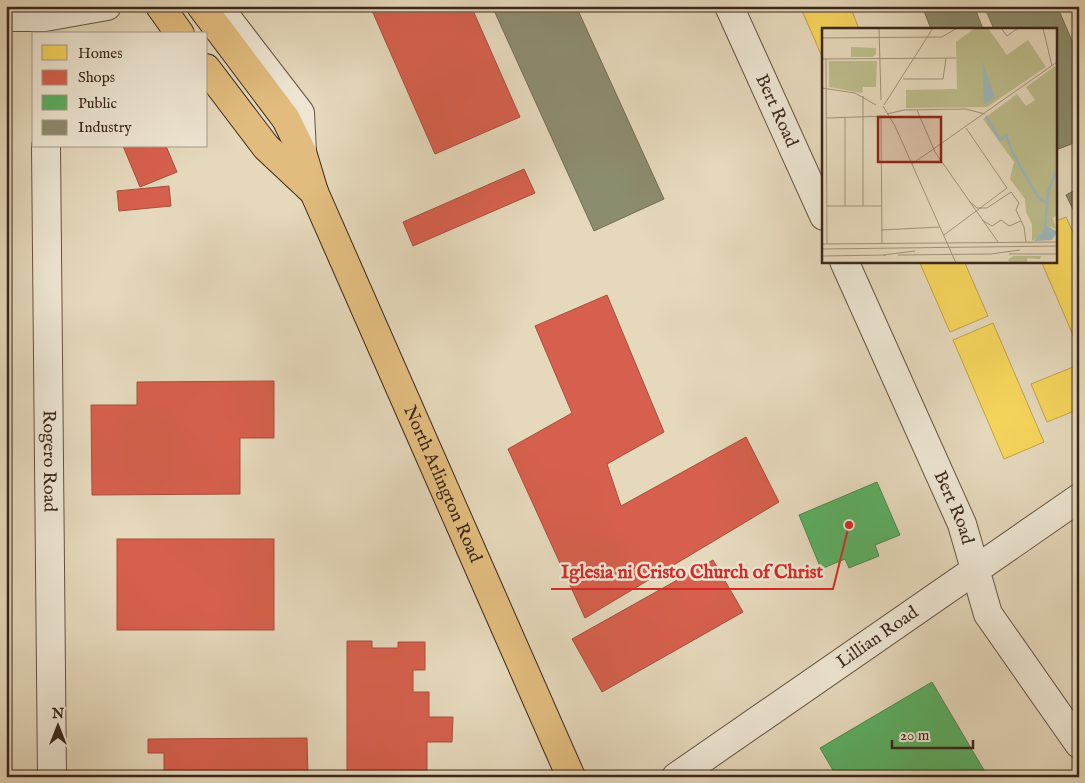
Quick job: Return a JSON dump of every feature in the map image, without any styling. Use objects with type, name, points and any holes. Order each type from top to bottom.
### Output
[{"type":"main road","points":[[160,6],[179,32]]},
{"type":"main road","name":"North Arlington Road","points":[[201,6],[286,119],[302,152],[314,192],[571,777]]},
{"type":"main road","name":"North Arlington Road","points":[[208,71],[266,147],[314,192]]},
{"type":"street","points":[[6,17],[45,25],[107,6]]},
{"type":"street","points":[[223,6],[227,18],[300,113],[302,152]]},
{"type":"street","name":"Bert Road","points":[[729,6],[822,212]]},
{"type":"street","name":"Rogero Road","points":[[46,148],[52,777]]},
{"type":"street","name":"Bert Road","points":[[844,262],[962,524],[988,614],[1079,744]]},
{"type":"street","name":"Lillian Road","points":[[676,777],[1079,498]]},
{"type":"building: Homes","points":[[800,6],[850,6],[859,28],[822,28],[822,56]]},
{"type":"building: Homes","points":[[1066,217],[1079,246],[1079,349],[1041,262],[1058,262],[1058,220]]},
{"type":"building: Homes","points":[[919,262],[964,262],[988,316],[950,332]]},
{"type":"building: Homes","points":[[993,323],[1044,442],[1004,459],[953,340]]},
{"type":"building: Homes","points":[[1078,365],[1079,409],[1047,422],[1031,384]]},
{"type":"building: Shops","points":[[370,6],[471,6],[520,117],[435,154]]},
{"type":"building: Shops","points":[[124,148],[167,148],[177,172],[140,187]]},
{"type":"building: Shops","points":[[524,169],[535,193],[413,246],[403,222]]},
{"type":"building: Shops","points":[[169,186],[171,206],[119,211],[117,191]]},
{"type":"building: Shops","points":[[607,295],[664,432],[607,464],[621,506],[746,437],[779,502],[585,618],[508,449],[572,413],[535,326]]},
{"type":"building: Shops","points":[[274,381],[274,438],[240,438],[240,494],[92,495],[91,405],[137,405],[137,382]]},
{"type":"building: Shops","points":[[117,539],[274,539],[274,630],[117,630]]},
{"type":"building: Shops","points":[[713,560],[743,612],[602,692],[572,639]]},
{"type":"building: Shops","points":[[1078,635],[1079,656],[1073,656]]},
{"type":"building: Shops","points":[[347,641],[372,641],[372,648],[398,648],[398,642],[425,642],[425,670],[413,670],[413,692],[429,692],[429,717],[453,717],[452,742],[427,742],[427,777],[347,777]]},
{"type":"building: Shops","points":[[307,738],[308,777],[164,777],[164,753],[148,753],[148,739]]},
{"type":"building: Public","points":[[877,482],[900,535],[875,545],[879,556],[849,568],[845,559],[821,569],[799,515]]},
{"type":"building: Public","points":[[932,682],[988,777],[837,777],[820,748]]},
{"type":"building: Industry","points":[[492,6],[576,6],[664,199],[594,231]]},
{"type":"building: Industry","points":[[922,6],[974,6],[983,28],[931,28]]},
{"type":"building: Industry","points":[[984,6],[1057,6],[1079,57],[1079,141],[1058,149],[1058,28],[994,28]]},
{"type":"building: Industry","points":[[1079,188],[1079,222],[1066,195]]},
{"type":"place","name":"Iglesia ni Cristo Church of Christ","points":[[849,525]]}]
